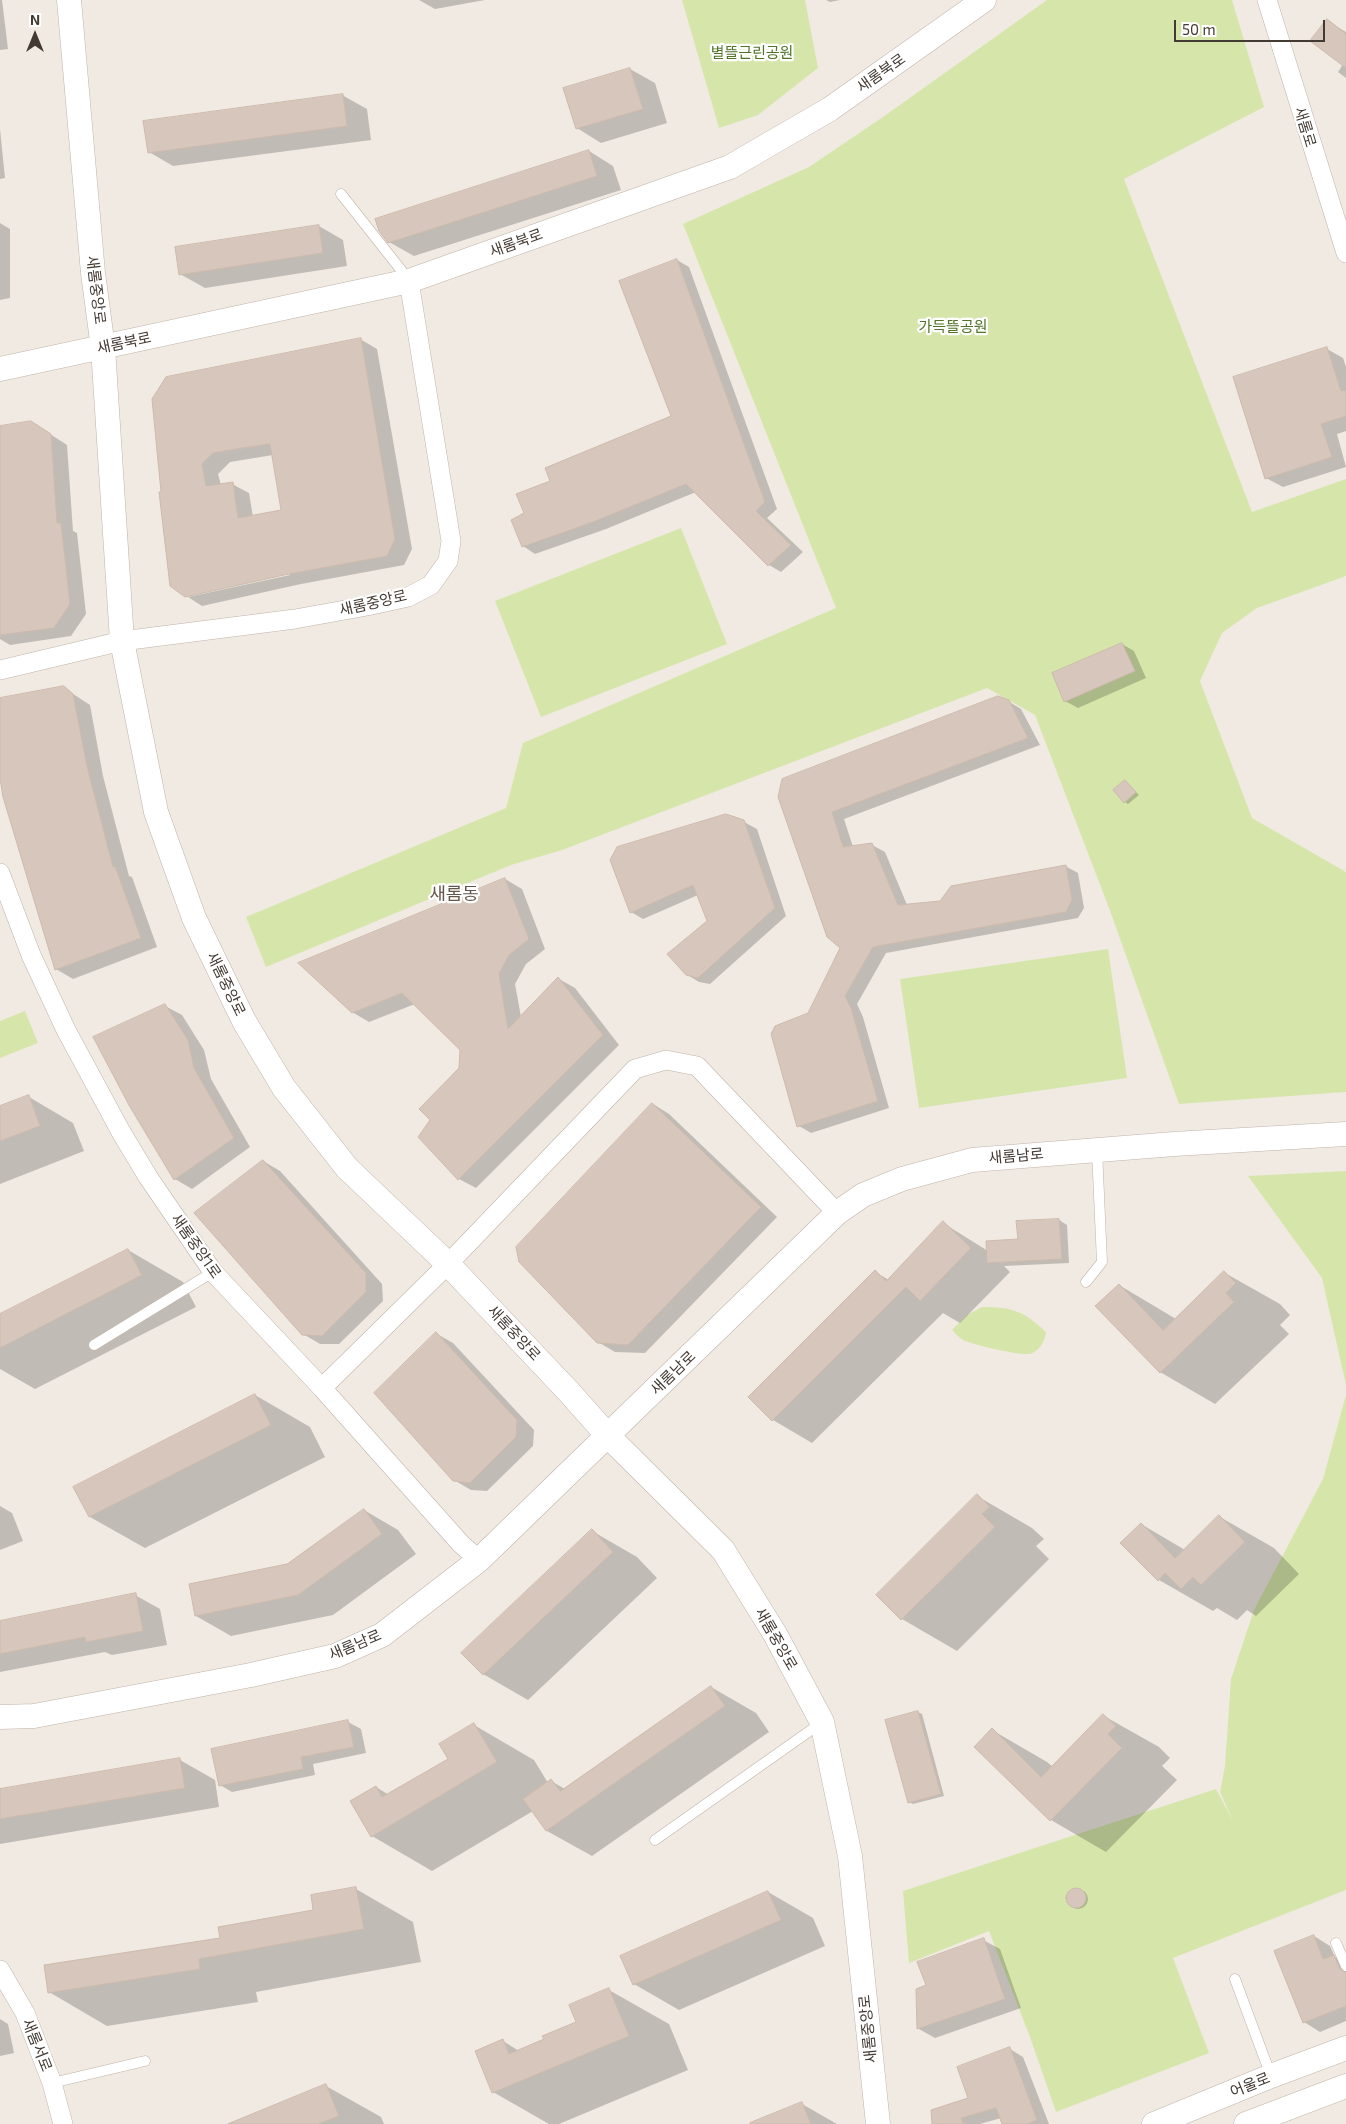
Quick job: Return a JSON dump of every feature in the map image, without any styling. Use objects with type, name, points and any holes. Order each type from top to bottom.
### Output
[{"type":"street","name":"새롬중앙로","points":[[69,0],[93,273],[104,348],[122,641],[156,812],[194,918],[244,1022],[284,1088],[347,1168],[448,1264],[608,1436],[723,1550],[775,1634],[822,1722],[850,1856],[878,2124]]},
{"type":"street","name":"새롬북로","points":[[0,369],[409,281],[730,167],[830,108],[984,0]]},
{"type":"street","name":"새롬로","points":[[1267,0],[1346,253]]},
{"type":"street","name":"새롬중앙로","points":[[122,641],[295,619],[367,606],[408,597],[431,585],[448,561],[451,541],[409,281]]},
{"type":"street","points":[[0,670],[122,641]]},
{"type":"street","name":"새롬중앙1로","points":[[0,873],[30,955],[66,1030],[121,1132],[148,1177],[213,1272],[322,1388],[461,1544],[479,1560]]},
{"type":"street","points":[[322,1388],[448,1264],[636,1069],[666,1060],[697,1066],[837,1214]]},
{"type":"street","name":"새롬남로","points":[[0,1717],[34,1716],[251,1675],[335,1656],[382,1635],[479,1560],[837,1214],[863,1195],[902,1179],[972,1160],[1097,1149],[1346,1134]]},
{"type":"street","name":"새롬남로","points":[[0,1731],[34,1716]]},
{"type":"street","name":"새롬서로","points":[[0,1970],[25,2013],[52,2083],[63,2124]]},
{"type":"street","name":"어울로","points":[[1154,2124],[1271,2076],[1346,2048]]},
{"type":"street","points":[[1246,2124],[1346,2086]]},
{"type":"lane","points":[[341,194],[409,281]]},
{"type":"lane","points":[[1086,1282],[1102,1262],[1097,1149]]},
{"type":"lane","points":[[94,1344],[213,1272]]},
{"type":"lane","points":[[656,1840],[822,1722]]},
{"type":"lane","points":[[1336,1943],[1346,1966]]},
{"type":"lane","points":[[1235,1979],[1271,2076]]},
{"type":"lane","points":[[52,2083],[144,2060]]},
{"type":"green space","name":"별뜰근린공원","points":[[682,0],[805,0],[818,68],[758,115],[719,128]]},
{"type":"green space","name":"가득뜰공원","points":[[1047,0],[1232,0],[1264,107],[1124,179],[1252,512],[1346,479],[1346,576],[1257,608],[1222,633],[1200,681],[1252,818],[1346,872],[1346,1092],[1179,1104],[1109,908],[1035,715],[987,688],[562,850],[511,865],[266,967],[246,917],[506,808],[523,743],[836,608],[683,224],[809,167],[883,117]]},
{"type":"green space","points":[[681,528],[727,644],[541,717],[495,601]]},
{"type":"green space","points":[[1108,949],[1127,1078],[919,1108],[900,979]]},
{"type":"green space","points":[[25,1011],[38,1043],[0,1058],[0,1021]]},
{"type":"green space","points":[[1346,1171],[1346,1385],[1322,1278],[1248,1176]]},
{"type":"green space","points":[[982,1307],[1010,1309],[1031,1319],[1046,1332],[1041,1346],[1028,1354],[1006,1351],[968,1342],[952,1330],[967,1315]]},
{"type":"green space","points":[[1346,1395],[1346,1890],[1173,1958],[1209,2053],[1056,2112],[1030,2037],[989,1931],[909,1963],[903,1891],[1216,1789],[1233,1821],[1220,1792],[1225,1766],[1231,1679],[1254,1610],[1323,1479]]},
{"type":"building","points":[[1327,19],[1346,34],[1346,68],[1310,41]]},
{"type":"building","points":[[630,68],[643,109],[576,129],[563,88]]},
{"type":"building","points":[[343,94],[347,126],[148,153],[143,121]]},
{"type":"building","points":[[589,150],[597,176],[388,243],[379,231],[375,219]]},
{"type":"building","points":[[319,225],[323,253],[179,275],[175,247]]},
{"type":"building","points":[[677,259],[765,502],[756,511],[791,545],[768,566],[686,484],[593,522],[522,547],[511,520],[524,513],[516,494],[550,481],[545,468],[671,416],[619,281]]},
{"type":"building","points":[[361,338],[395,539],[387,556],[284,575],[185,597],[170,586],[159,492],[161,492],[152,399],[166,377]],"holes":[[[270,444],[281,510],[238,518],[233,482],[206,486],[202,464],[213,453]]]},
{"type":"building","points":[[1327,347],[1341,391],[1346,390],[1346,416],[1321,424],[1332,457],[1265,479],[1233,377]]},
{"type":"building","points":[[31,421],[51,434],[57,523],[61,523],[70,604],[54,628],[0,635],[0,426]]},
{"type":"building","points":[[1122,643],[1135,671],[1064,702],[1052,673]]},
{"type":"building","points":[[64,686],[73,694],[87,766],[113,867],[115,866],[141,938],[55,970],[3,797],[0,778],[0,698]]},
{"type":"building","points":[[998,696],[1009,700],[1028,738],[832,812],[843,847],[872,843],[898,905],[940,901],[951,886],[1066,865],[1072,900],[1066,912],[873,947],[845,996],[851,1008],[878,1101],[797,1127],[771,1034],[775,1026],[808,1013],[840,948],[827,937],[778,797],[782,779]]},
{"type":"building","points":[[1125,780],[1136,792],[1124,803],[1113,790]]},
{"type":"building","points":[[726,814],[744,820],[775,908],[698,978],[686,975],[667,954],[707,921],[693,885],[630,913],[610,860],[617,847]]},
{"type":"building","points":[[505,878],[529,939],[509,955],[499,974],[508,1029],[558,977],[603,1035],[458,1180],[418,1137],[430,1120],[419,1109],[459,1068],[460,1050],[402,993],[352,1013],[298,963]]},
{"type":"building","points":[[165,1004],[188,1040],[194,1068],[234,1138],[174,1180],[130,1107],[93,1037]]},
{"type":"building","points":[[29,1095],[40,1126],[0,1141],[0,1106]]},
{"type":"building","points":[[652,1103],[761,1207],[628,1345],[597,1343],[519,1262],[516,1247]]},
{"type":"building","points":[[263,1160],[366,1273],[366,1292],[322,1336],[302,1335],[194,1213]]},
{"type":"building","points":[[1059,1219],[1062,1259],[987,1263],[986,1241],[1018,1239],[1016,1221]]},
{"type":"building","points":[[943,1221],[971,1248],[920,1301],[906,1287],[772,1421],[748,1397],[875,1270],[886,1281]]},
{"type":"building","points":[[128,1249],[142,1275],[0,1348],[0,1314]]},
{"type":"building","points":[[1224,1271],[1236,1283],[1226,1293],[1234,1302],[1160,1373],[1095,1306],[1119,1284],[1163,1330]]},
{"type":"building","points":[[436,1332],[517,1420],[516,1437],[470,1483],[453,1481],[374,1393]]},
{"type":"building","points":[[255,1394],[271,1425],[89,1517],[73,1487]]},
{"type":"building","points":[[977,1494],[990,1507],[982,1514],[995,1527],[901,1620],[876,1595]]},
{"type":"building","points":[[364,1509],[382,1534],[298,1595],[195,1616],[189,1584],[287,1564]]},
{"type":"building","points":[[1219,1515],[1245,1542],[1201,1585],[1193,1577],[1181,1589],[1165,1573],[1158,1581],[1120,1543],[1141,1523],[1175,1558]]},
{"type":"building","points":[[592,1529],[613,1552],[483,1675],[461,1653]]},
{"type":"building","points":[[136,1593],[143,1631],[86,1642],[85,1637],[0,1654],[0,1621]]},
{"type":"building","points":[[711,1686],[725,1706],[546,1831],[523,1799],[551,1779],[560,1791]]},
{"type":"building","points":[[918,1711],[941,1794],[908,1803],[885,1720]]},
{"type":"building","points":[[1103,1714],[1116,1726],[1108,1734],[1122,1748],[1050,1821],[974,1747],[992,1728],[1041,1777]]},
{"type":"building","points":[[348,1720],[354,1747],[301,1757],[303,1769],[219,1786],[211,1749]]},
{"type":"building","points":[[474,1723],[497,1762],[371,1837],[350,1801],[376,1786],[382,1797],[448,1759],[439,1744]]},
{"type":"building","points":[[180,1758],[185,1788],[0,1819],[0,1789]]},
{"type":"building","points":[[356,1887],[364,1929],[199,1959],[200,1969],[48,1993],[44,1965],[220,1938],[218,1927],[313,1910],[311,1895]]},
{"type":"building","points":[[1076,1888],[1083,1891],[1086,1898],[1083,1905],[1076,1908],[1069,1905],[1066,1898],[1069,1891]]},
{"type":"building","points":[[768,1891],[781,1920],[633,1985],[620,1956]]},
{"type":"building","points":[[1314,1935],[1323,1959],[1334,1955],[1340,1969],[1346,1973],[1346,2006],[1303,2023],[1274,1951]]},
{"type":"building","points":[[984,1938],[1005,1999],[917,2029],[916,1989],[926,1985],[917,1962]]},
{"type":"building","points":[[609,1988],[629,2036],[492,2093],[475,2051],[503,2039],[509,2054],[544,2039],[542,2036],[576,2022],[569,2005]]},
{"type":"building","points":[[1010,2047],[1037,2120],[1027,2124],[1002,2124],[996,2108],[961,2118],[964,2124],[932,2124],[931,2110],[968,2098],[957,2067]]},
{"type":"building","points":[[326,2084],[339,2116],[318,2124],[228,2124]]},
{"type":"building","points":[[802,2102],[811,2124],[750,2124],[750,2123]]},
{"type":"district","name":"새롬동","points":[[454,894]]}]
